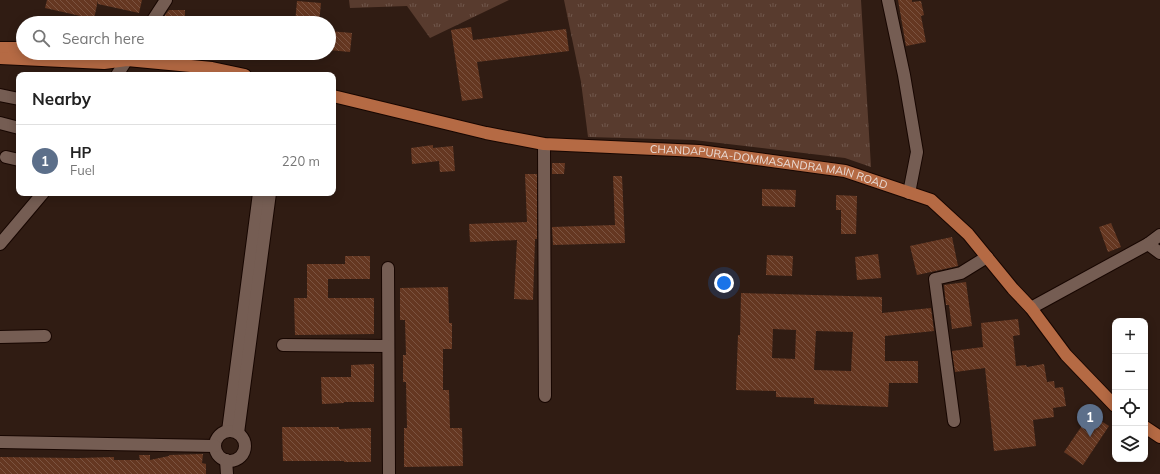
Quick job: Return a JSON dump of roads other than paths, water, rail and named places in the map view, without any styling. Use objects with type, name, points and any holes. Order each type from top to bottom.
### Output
[{"type":"main road","points":[[0,48],[16,48]]},
{"type":"main road","points":[[0,58],[16,59]]},
{"type":"main road","points":[[42,60],[104,63],[115,60]]},
{"type":"main road","points":[[157,60],[230,72]]},
{"type":"main road","name":"CHANDAPURA-DOMMASANDRA MAIN ROAD","points":[[336,97],[486,133],[544,144],[699,151],[845,171],[931,200],[968,234],[1030,308],[1066,355],[1112,403]]},
{"type":"main road","points":[[1148,429],[1160,437]]},
{"type":"street","points":[[156,16],[166,0]]},
{"type":"street","points":[[888,0],[904,75],[917,152],[909,193]]},
{"type":"street","points":[[119,72],[126,60]]},
{"type":"street","points":[[0,95],[16,98]]},
{"type":"street","points":[[0,123],[16,127]]},
{"type":"street","points":[[544,144],[545,396]]},
{"type":"street","points":[[6,157],[16,159]]},
{"type":"street","points":[[0,244],[40,196]]},
{"type":"street","points":[[233,432],[259,196]]},
{"type":"street","points":[[233,432],[270,196]]},
{"type":"street","points":[[1030,308],[1148,244],[1160,234]]},
{"type":"street","points":[[1148,244],[1160,253]]},
{"type":"street","points":[[954,421],[935,279],[961,272],[987,257]]},
{"type":"street","points":[[388,268],[389,474]]},
{"type":"street","points":[[0,337],[46,336]]},
{"type":"street","points":[[283,346],[388,346]]},
{"type":"street","points":[[233,432],[242,437],[244,443],[242,454],[238,458],[232,460],[221,458],[217,453],[215,446],[216,439],[221,433],[233,432]]},
{"type":"street","points":[[0,442],[215,446]]},
{"type":"street","points":[[226,460],[227,474]]},
{"type":"place","name":"HP","points":[[1090,437]]}]
